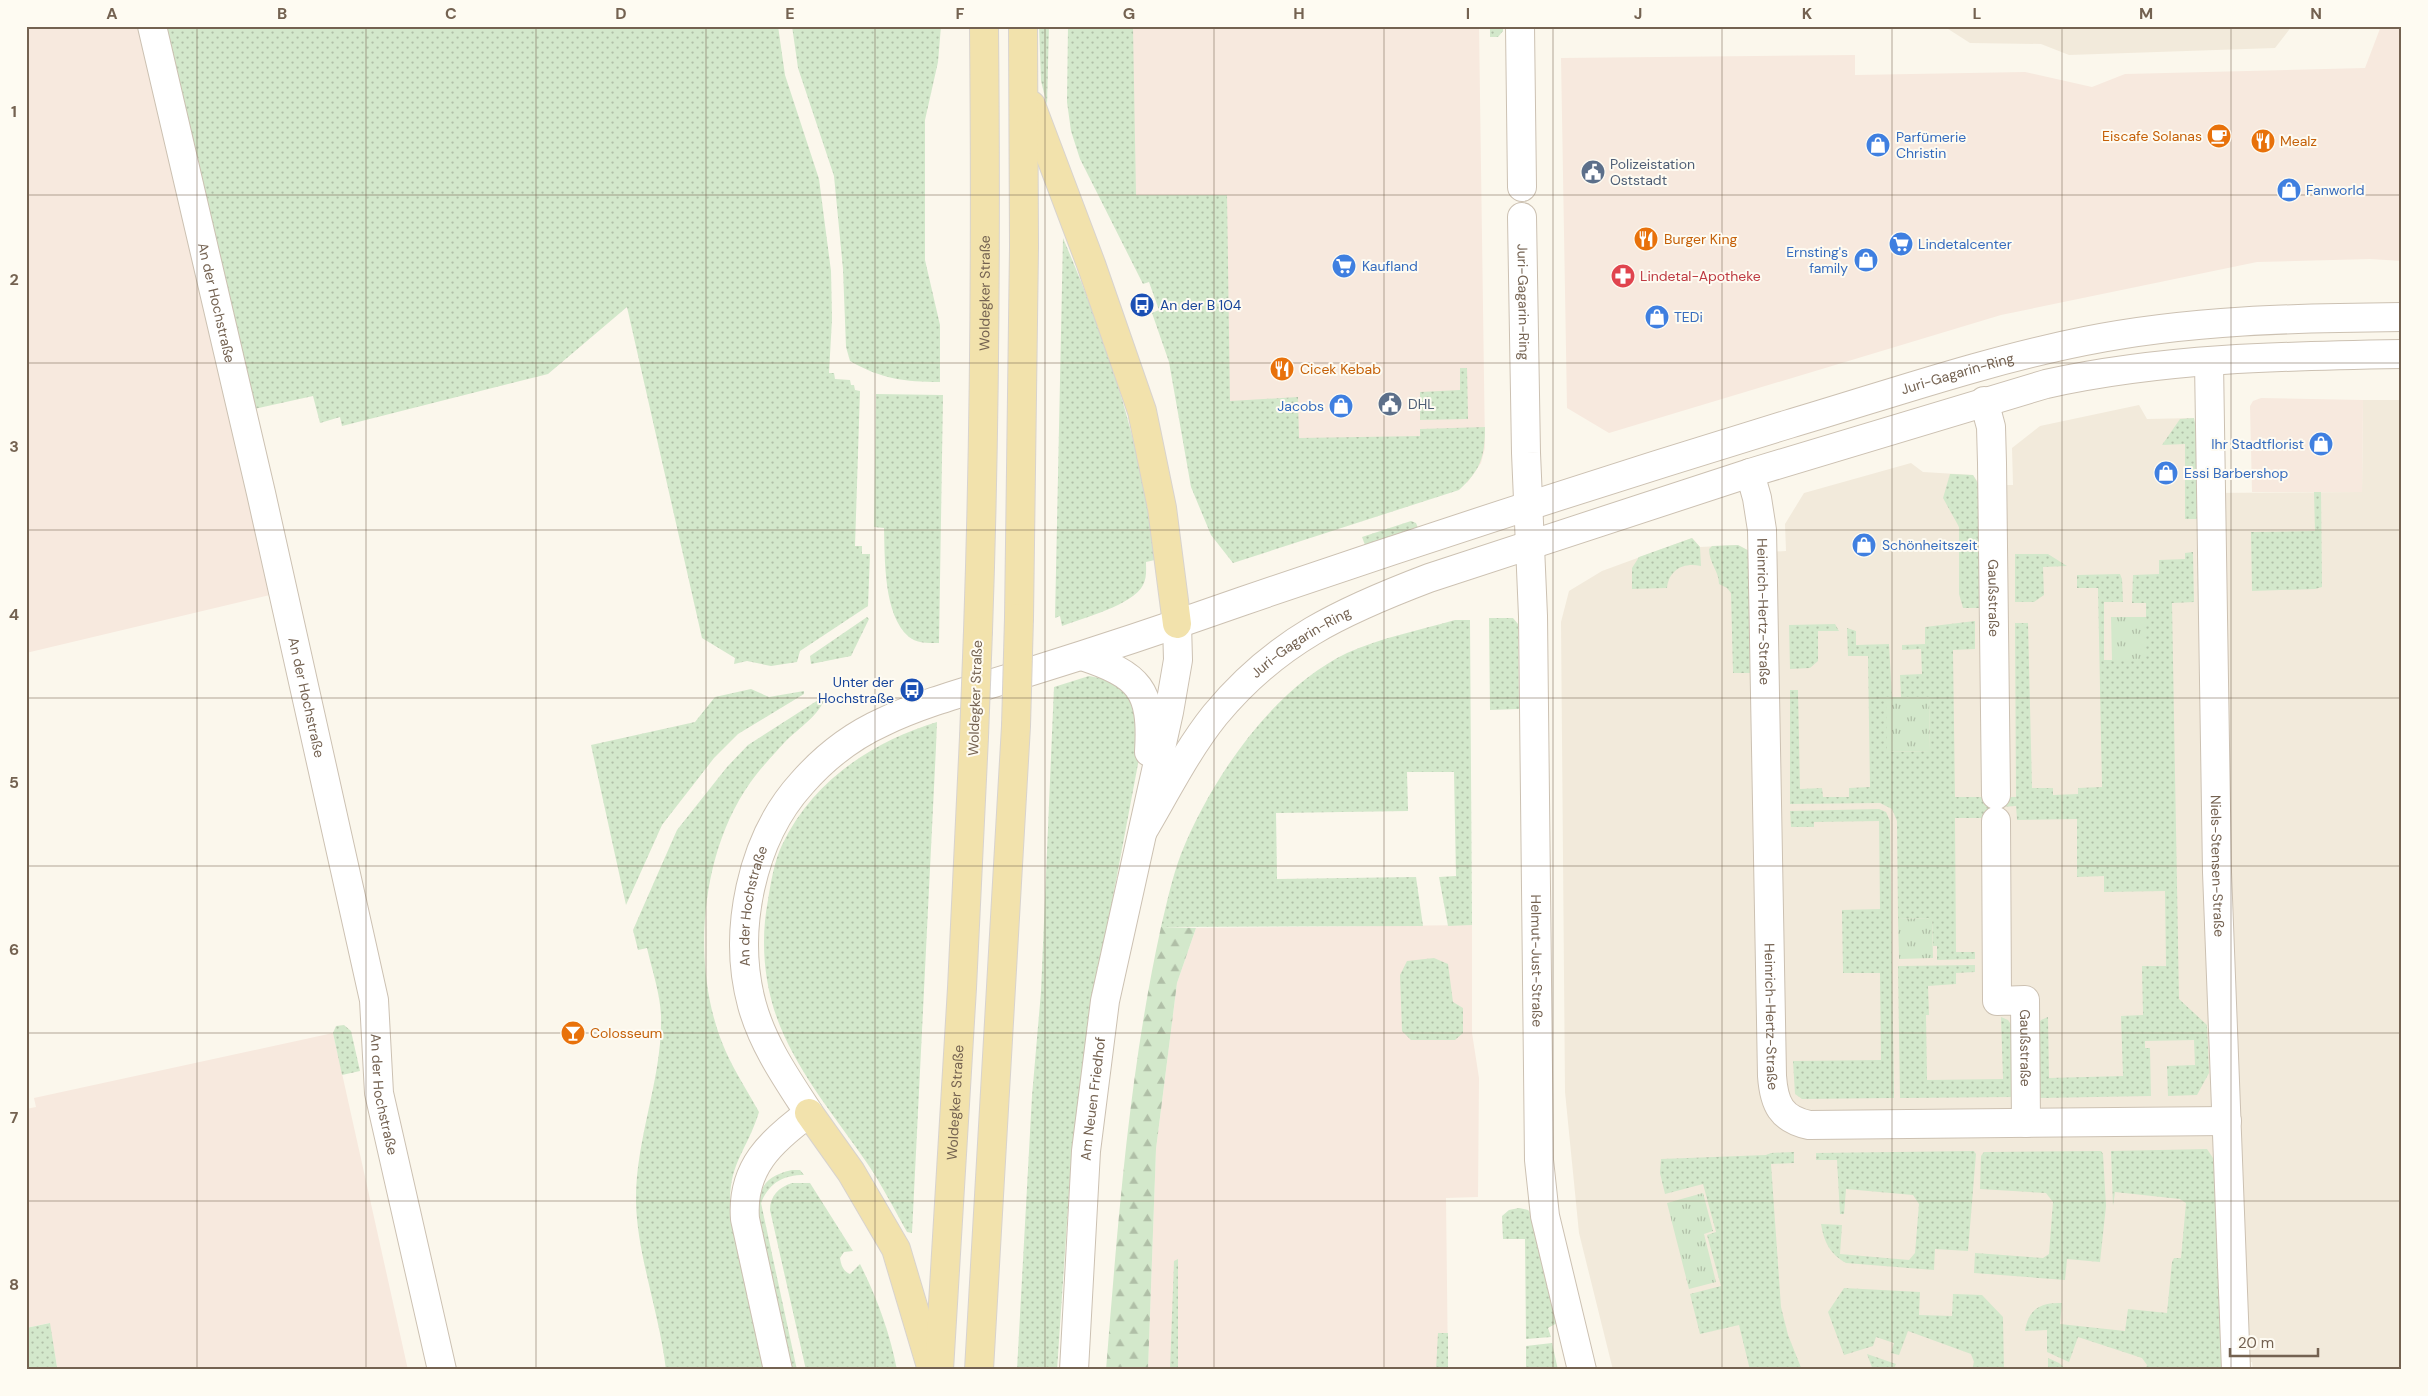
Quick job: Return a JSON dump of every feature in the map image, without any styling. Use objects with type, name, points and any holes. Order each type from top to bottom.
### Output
[{"type":"main road","name":"Woldegker Straße","points":[[939,1370],[962,988],[978,631],[985,417],[984,26]]},
{"type":"main road","points":[[979,1370],[1016,726],[1024,247],[1024,26]]},
{"type":"main road","points":[[1024,87],[1091,264],[1142,411],[1162,508],[1177,624]]},
{"type":"main road","points":[[809,1113],[850,1172],[896,1249],[932,1370]]},
{"type":"street","name":"An der Hochstraße","points":[[152,26],[261,493],[374,1000],[379,1093],[442,1370]]},
{"type":"street","points":[[1520,26],[1522,186]]},
{"type":"street","name":"Juri-Gagarin-Ring","points":[[1522,217],[1524,384],[1530,546]]},
{"type":"street","name":"Juri-Gagarin-Ring","points":[[1082,656],[1528,506],[1976,368],[2089,340],[2238,321],[2402,317]]},
{"type":"street","name":"Juri-Gagarin-Ring","points":[[1143,831],[1190,751],[1215,716],[1248,679],[1276,654],[1318,626],[1378,598],[1429,578],[1750,473],[1984,401],[2096,372],[2306,356],[2402,354]]},
{"type":"street","name":"Niels-Stensen-Straße","points":[[2209,362],[2217,872],[2236,1370]]},
{"type":"street","name":"Gaußstraße","points":[[1984,401],[1991,427],[1992,463],[1997,1001],[2025,1000],[2026,1123]]},
{"type":"street","name":"Heinrich-Hertz-Straße","points":[[1750,473],[1757,498],[1762,530],[1772,1076],[1777,1102],[1783,1113],[1795,1122],[1809,1125],[2227,1121]]},
{"type":"street","name":"Helmut-Just-Straße","points":[[1530,546],[1534,679],[1539,1160],[1545,1216],[1582,1370]]},
{"type":"street","points":[[1143,831],[1169,712],[1178,660],[1177,624]]},
{"type":"street","name":"An der Hochstraße","points":[[809,1113],[781,1071],[763,1036],[752,1005],[746,975],[747,911],[754,878],[765,840],[781,810],[800,785],[826,759],[851,740],[879,723],[913,709],[1082,656]]},
{"type":"street","points":[[1082,656],[1114,666],[1128,675],[1136,683],[1148,711],[1150,728],[1143,831]]},
{"type":"street","name":"Am Neuen Friedhof","points":[[1074,1370],[1086,1152],[1105,1001],[1143,831]]},
{"type":"street","points":[[778,1370],[745,1219],[744,1204],[749,1179],[755,1166],[772,1142],[809,1113]]},
{"type":"shaded area","points":[[26,26],[140,26],[270,595],[26,653]]},
{"type":"shaded area","name":"Kaufland","points":[[1118,26],[1479,26],[1485,448],[1481,463],[1467,483],[1460,472],[1423,440],[1238,450],[1133,195]]},
{"type":"shaded area","points":[[1714,26],[2292,26],[2275,48],[2069,55],[2041,44],[1970,43],[1945,27]]},
{"type":"shaded area","name":"Lindetalcenter","points":[[2381,26],[2402,26],[2402,261],[2370,259],[2257,262],[2001,315],[1609,433],[1567,408],[1561,58],[1855,55],[1855,75],[2025,72],[2092,87],[2125,74],[2365,68]]},
{"type":"shaded area","points":[[2261,398],[2363,400],[2362,492],[2252,492],[2250,406],[2253,401]]},
{"type":"shaded area","points":[[2363,400],[2402,400],[2402,1370],[2253,1370],[2252,1362],[2227,1363],[2222,1370],[1613,1370],[1579,1233],[1565,1092],[1561,622],[1569,591],[1602,571],[1692,538],[1700,547],[1738,545],[1753,553],[1786,551],[1785,524],[1804,493],[1911,463],[1923,472],[1973,475],[1980,485],[2013,485],[2012,448],[2040,426],[2139,405],[2147,419],[2194,418],[2199,493],[2362,492]]},
{"type":"shaded area","points":[[1472,925],[1472,1033],[1479,1078],[1478,1197],[1446,1198],[1448,1370],[1148,1370],[1156,1149],[1177,983],[1196,928]]},
{"type":"shaded area","points":[[333,1033],[408,1370],[41,1370],[57,1366],[49,1323],[26,1328],[26,1109],[36,1107],[34,1098]]},
{"type":"green space","points":[[162,26],[778,26],[785,75],[819,179],[831,271],[832,319],[829,373],[834,373],[835,379],[850,380],[855,390],[860,391],[855,546],[862,546],[862,554],[870,554],[868,606],[800,651],[797,662],[771,666],[747,661],[734,664],[735,658],[702,638],[627,307],[548,374],[342,426],[340,417],[320,423],[313,396],[250,410]]},
{"type":"green space","points":[[792,26],[941,26],[938,62],[925,120],[925,260],[940,325],[940,382],[904,380],[883,376],[850,361],[846,347],[843,269],[834,176],[798,68]]},
{"type":"green space","points":[[1039,26],[1049,26],[1047,105],[1041,81]]},
{"type":"green space","points":[[1068,26],[1133,26],[1136,195],[1227,195],[1230,401],[1298,397],[1299,438],[1420,436],[1420,429],[1485,427],[1483,454],[1480,462],[1472,476],[1459,490],[1233,563],[1211,535],[1191,487],[1169,362],[1152,313],[1159,310],[1149,282],[1143,284],[1080,159],[1071,131],[1067,102]]},
{"type":"green space","points":[[1490,26],[1503,26],[1503,31],[1498,37],[1490,37]]},
{"type":"green space","points":[[1063,238],[1094,316],[1121,396],[1142,477],[1155,560],[1146,562],[1146,574],[1143,585],[1129,599],[1107,610],[1062,626],[1060,616],[1055,618]]},
{"type":"green space","points":[[1460,368],[1467,368],[1468,419],[1420,420],[1420,392],[1460,390]]},
{"type":"green space","points":[[876,394],[943,395],[939,643],[920,642],[909,637],[894,615],[890,601],[885,570],[884,528],[874,527]]},
{"type":"green space","points":[[2194,418],[2199,445],[2200,519],[2185,519],[2185,444],[2162,445],[2180,419]]},
{"type":"green space","points":[[1950,474],[1973,475],[1979,485],[1980,608],[1963,608],[1959,594],[1959,527],[1943,498]]},
{"type":"green space","points":[[2314,492],[2321,492],[2322,587],[2315,589],[2252,591],[2251,532],[2315,531]]},
{"type":"green space","points":[[1411,521],[1416,523],[1418,528],[1365,545],[1362,537]]},
{"type":"green space","points":[[1692,538],[1700,547],[1701,566],[1688,565],[1678,569],[1671,576],[1667,588],[1632,589],[1632,568],[1639,557]]},
{"type":"green space","points":[[1738,545],[1753,553],[1755,673],[1733,673],[1731,593],[1727,588],[1719,584],[1719,579],[1709,554],[1709,549],[1712,546]]},
{"type":"green space","points":[[2193,552],[2194,602],[2172,603],[2179,999],[2207,1025],[2209,1073],[2197,1095],[2168,1096],[2167,1066],[2195,1065],[2194,1040],[2145,1041],[2145,1048],[2150,1048],[2151,1096],[2039,1098],[2037,1026],[2041,1020],[2048,1017],[2049,1078],[2123,1076],[2121,1016],[2143,1015],[2142,966],[2166,966],[2165,891],[2104,892],[2104,876],[2077,877],[2077,819],[2017,820],[2016,806],[2000,807],[1999,818],[1955,818],[1956,952],[1975,952],[1975,959],[1937,960],[1937,946],[1933,946],[1932,918],[1898,919],[1897,821],[1892,809],[1880,803],[1790,804],[1790,690],[1798,690],[1800,789],[1822,788],[1823,797],[1849,797],[1849,788],[1870,787],[1868,656],[1848,656],[1847,628],[1856,631],[1856,645],[1889,644],[1892,697],[1887,697],[1887,752],[1930,751],[1929,697],[1901,697],[1900,675],[1922,674],[1921,649],[1902,650],[1902,645],[1925,644],[1925,627],[1975,621],[1975,649],[1953,650],[1955,797],[2016,797],[2015,623],[2028,623],[2032,788],[2053,788],[2053,795],[2078,794],[2078,788],[2102,787],[2098,588],[2077,588],[2077,575],[2120,574],[2123,602],[2104,602],[2104,660],[2146,660],[2146,603],[2132,603],[2133,575],[2159,574],[2159,560],[2185,559],[2185,553]]},
{"type":"green space","points":[[2015,554],[2048,554],[2067,566],[2043,567],[2044,595],[2034,602],[2015,602]]},
{"type":"green space","points":[[867,617],[869,619],[851,656],[811,664],[810,656]]},
{"type":"green space","points":[[2111,617],[2146,617],[2146,660],[2112,660]]},
{"type":"green space","points":[[1489,618],[1513,618],[1518,624],[1519,709],[1490,710]]},
{"type":"green space","points":[[1455,620],[1470,620],[1472,925],[1448,926],[1439,877],[1456,876],[1454,772],[1407,772],[1408,811],[1276,813],[1277,879],[1416,877],[1423,926],[1161,927],[1178,863],[1194,825],[1227,767],[1269,713],[1294,689],[1320,669],[1347,653],[1386,639]]},
{"type":"green space","points":[[1835,624],[1839,631],[1818,631],[1818,661],[1810,668],[1790,669],[1789,625]]},
{"type":"green space","points":[[1089,676],[1110,680],[1125,688],[1134,701],[1141,748],[1093,1003],[1072,1148],[1057,1370],[1017,1370],[1032,1096],[1041,992],[1054,687]]},
{"type":"green space","points":[[751,689],[769,697],[804,691],[804,694],[738,734],[714,758],[662,825],[626,905],[591,745],[695,722],[715,697]]},
{"type":"green space","points":[[826,695],[814,715],[784,743],[750,783],[733,812],[720,844],[711,879],[705,915],[704,951],[707,986],[715,1020],[726,1052],[759,1112],[734,1171],[730,1197],[731,1214],[765,1370],[666,1370],[659,1328],[640,1243],[636,1202],[640,1155],[658,1062],[661,1015],[647,948],[638,950],[633,930],[677,830],[727,767],[748,745]]},
{"type":"green space","points":[[1886,697],[1929,697],[1930,751],[1887,752]]},
{"type":"green space","points":[[937,722],[912,1233],[907,1232],[883,1188],[820,1097],[789,1045],[780,1026],[770,995],[765,964],[764,932],[770,886],[777,858],[795,822],[810,802],[846,767],[867,753],[913,730]]},
{"type":"green space","points":[[1879,809],[1886,812],[1890,821],[1894,1098],[1802,1099],[1795,1094],[1793,1061],[1881,1060],[1880,973],[1843,973],[1842,910],[1880,909],[1879,821],[1814,822],[1814,827],[1791,827],[1790,811]]},
{"type":"green space","points":[[1932,918],[1933,958],[1899,959],[1898,919]]},
{"type":"green space","points":[[1161,927],[1196,928],[1177,983],[1156,1149],[1148,1370],[1106,1370],[1126,1147],[1141,1037]]},
{"type":"green space","points":[[1434,958],[1448,964],[1453,1002],[1463,1008],[1463,1033],[1455,1040],[1411,1040],[1402,1031],[1400,975],[1407,961]]},
{"type":"green space","points":[[1975,965],[1975,972],[1956,973],[1956,984],[1928,986],[1929,1015],[1926,1015],[1927,1080],[2003,1079],[2001,1017],[2008,1020],[2012,1026],[2013,1097],[1900,1098],[1898,966]]},
{"type":"green space","points":[[344,1025],[351,1031],[360,1071],[342,1075],[333,1033],[336,1026]]},
{"type":"green space","points":[[2207,1149],[2217,1164],[2227,1363],[2222,1370],[2145,1370],[2147,1365],[2142,1358],[2078,1337],[2069,1362],[2047,1352],[2047,1330],[2025,1331],[2032,1312],[2048,1304],[2062,1303],[2060,1324],[2125,1331],[2128,1309],[2167,1313],[2172,1262],[2174,1258],[2181,1258],[2186,1203],[2180,1199],[2115,1192],[2113,1206],[2111,1151]]},
{"type":"green space","points":[[1974,1151],[1976,1154],[1968,1251],[1935,1249],[1934,1270],[1846,1263],[1836,1256],[1829,1247],[1821,1224],[1842,1225],[1840,1254],[1909,1260],[1915,1253],[1919,1204],[1913,1195],[1846,1189],[1844,1214],[1840,1214],[1837,1160],[1816,1160],[1816,1153]]},
{"type":"green space","points":[[2101,1151],[2103,1154],[2106,1206],[2100,1262],[2067,1259],[2065,1280],[1974,1273],[1975,1253],[2043,1258],[2049,1254],[2053,1202],[2046,1193],[1980,1189],[1981,1156],[1984,1152]]},
{"type":"green space","points":[[1794,1152],[1794,1163],[1771,1164],[1781,1307],[1788,1335],[1802,1370],[1750,1370],[1739,1325],[1700,1334],[1690,1294],[1721,1286],[1707,1235],[1716,1232],[1703,1184],[1665,1194],[1660,1173],[1661,1159],[1766,1155]]},
{"type":"green space","points":[[792,1170],[800,1170],[804,1175],[783,1179],[773,1185],[761,1203],[797,1370],[791,1370],[758,1218],[759,1200],[764,1186],[774,1177]]},
{"type":"green space","points":[[792,1183],[810,1183],[853,1251],[844,1252],[840,1258],[842,1265],[850,1274],[860,1264],[882,1316],[897,1370],[806,1370],[770,1210],[770,1205],[776,1193]]},
{"type":"green space","points":[[1703,1193],[1713,1231],[1704,1234],[1716,1282],[1689,1289],[1667,1203]]},
{"type":"green space","points":[[1519,1208],[1528,1210],[1535,1217],[1557,1323],[1548,1328],[1551,1337],[1526,1339],[1525,1239],[1503,1239],[1502,1216],[1509,1210]]},
{"type":"green space","points":[[1178,1259],[1178,1370],[1170,1370],[1174,1261]]},
{"type":"green space","points":[[1844,1288],[1920,1292],[1919,1315],[1952,1316],[1953,1294],[1982,1295],[2003,1317],[2004,1370],[1972,1370],[1974,1362],[1971,1354],[1908,1331],[1899,1355],[1891,1353],[1894,1343],[1876,1337],[1873,1346],[1844,1355],[1828,1312]]},
{"type":"green space","points":[[50,1323],[57,1367],[26,1370],[26,1328]]},
{"type":"green space","points":[[1438,1333],[1448,1333],[1448,1370],[1436,1370]]},
{"type":"green space","points":[[1552,1343],[1558,1370],[1526,1370],[1526,1346]]},
{"type":"green space","points":[[1867,1354],[1896,1364],[1893,1370],[1873,1370]]},
{"type":"green space","points":[[2048,1358],[2059,1363],[2067,1370],[2048,1370]]},
{"type":"place","name":"Eiscafe Solanas","points":[[2219,136]]},
{"type":"place","name":"Mealz","points":[[2263,141]]},
{"type":"place","name":"Parfümerie Christin","points":[[1878,145]]},
{"type":"place","name":"Polizeistation Oststadt","points":[[1593,172]]},
{"type":"place","name":"Fanworld","points":[[2289,190]]},
{"type":"place","name":"Burger King","points":[[1646,239]]},
{"type":"place","name":"Lindetalcenter","points":[[1901,244]]},
{"type":"place","name":"Ernsting's family","points":[[1866,260]]},
{"type":"place","name":"Kaufland","points":[[1344,266]]},
{"type":"place","name":"Lindetal-Apotheke","points":[[1623,276]]},
{"type":"place","name":"An der B 104","points":[[1142,305]]},
{"type":"place","name":"TEDi","points":[[1657,317]]},
{"type":"place","name":"Cicek Kebab","points":[[1282,369]]},
{"type":"place","name":"DHL","points":[[1390,404]]},
{"type":"place","name":"Jacobs","points":[[1341,406]]},
{"type":"place","name":"Ihr Stadtflorist","points":[[2321,444]]},
{"type":"place","name":"Essi Barbershop","points":[[2166,473]]},
{"type":"place","name":"Schönheitszeit","points":[[1864,545]]},
{"type":"place","name":"Unter der Hochstraße","points":[[912,690]]},
{"type":"place","name":"Colosseum","points":[[573,1033]]}]
